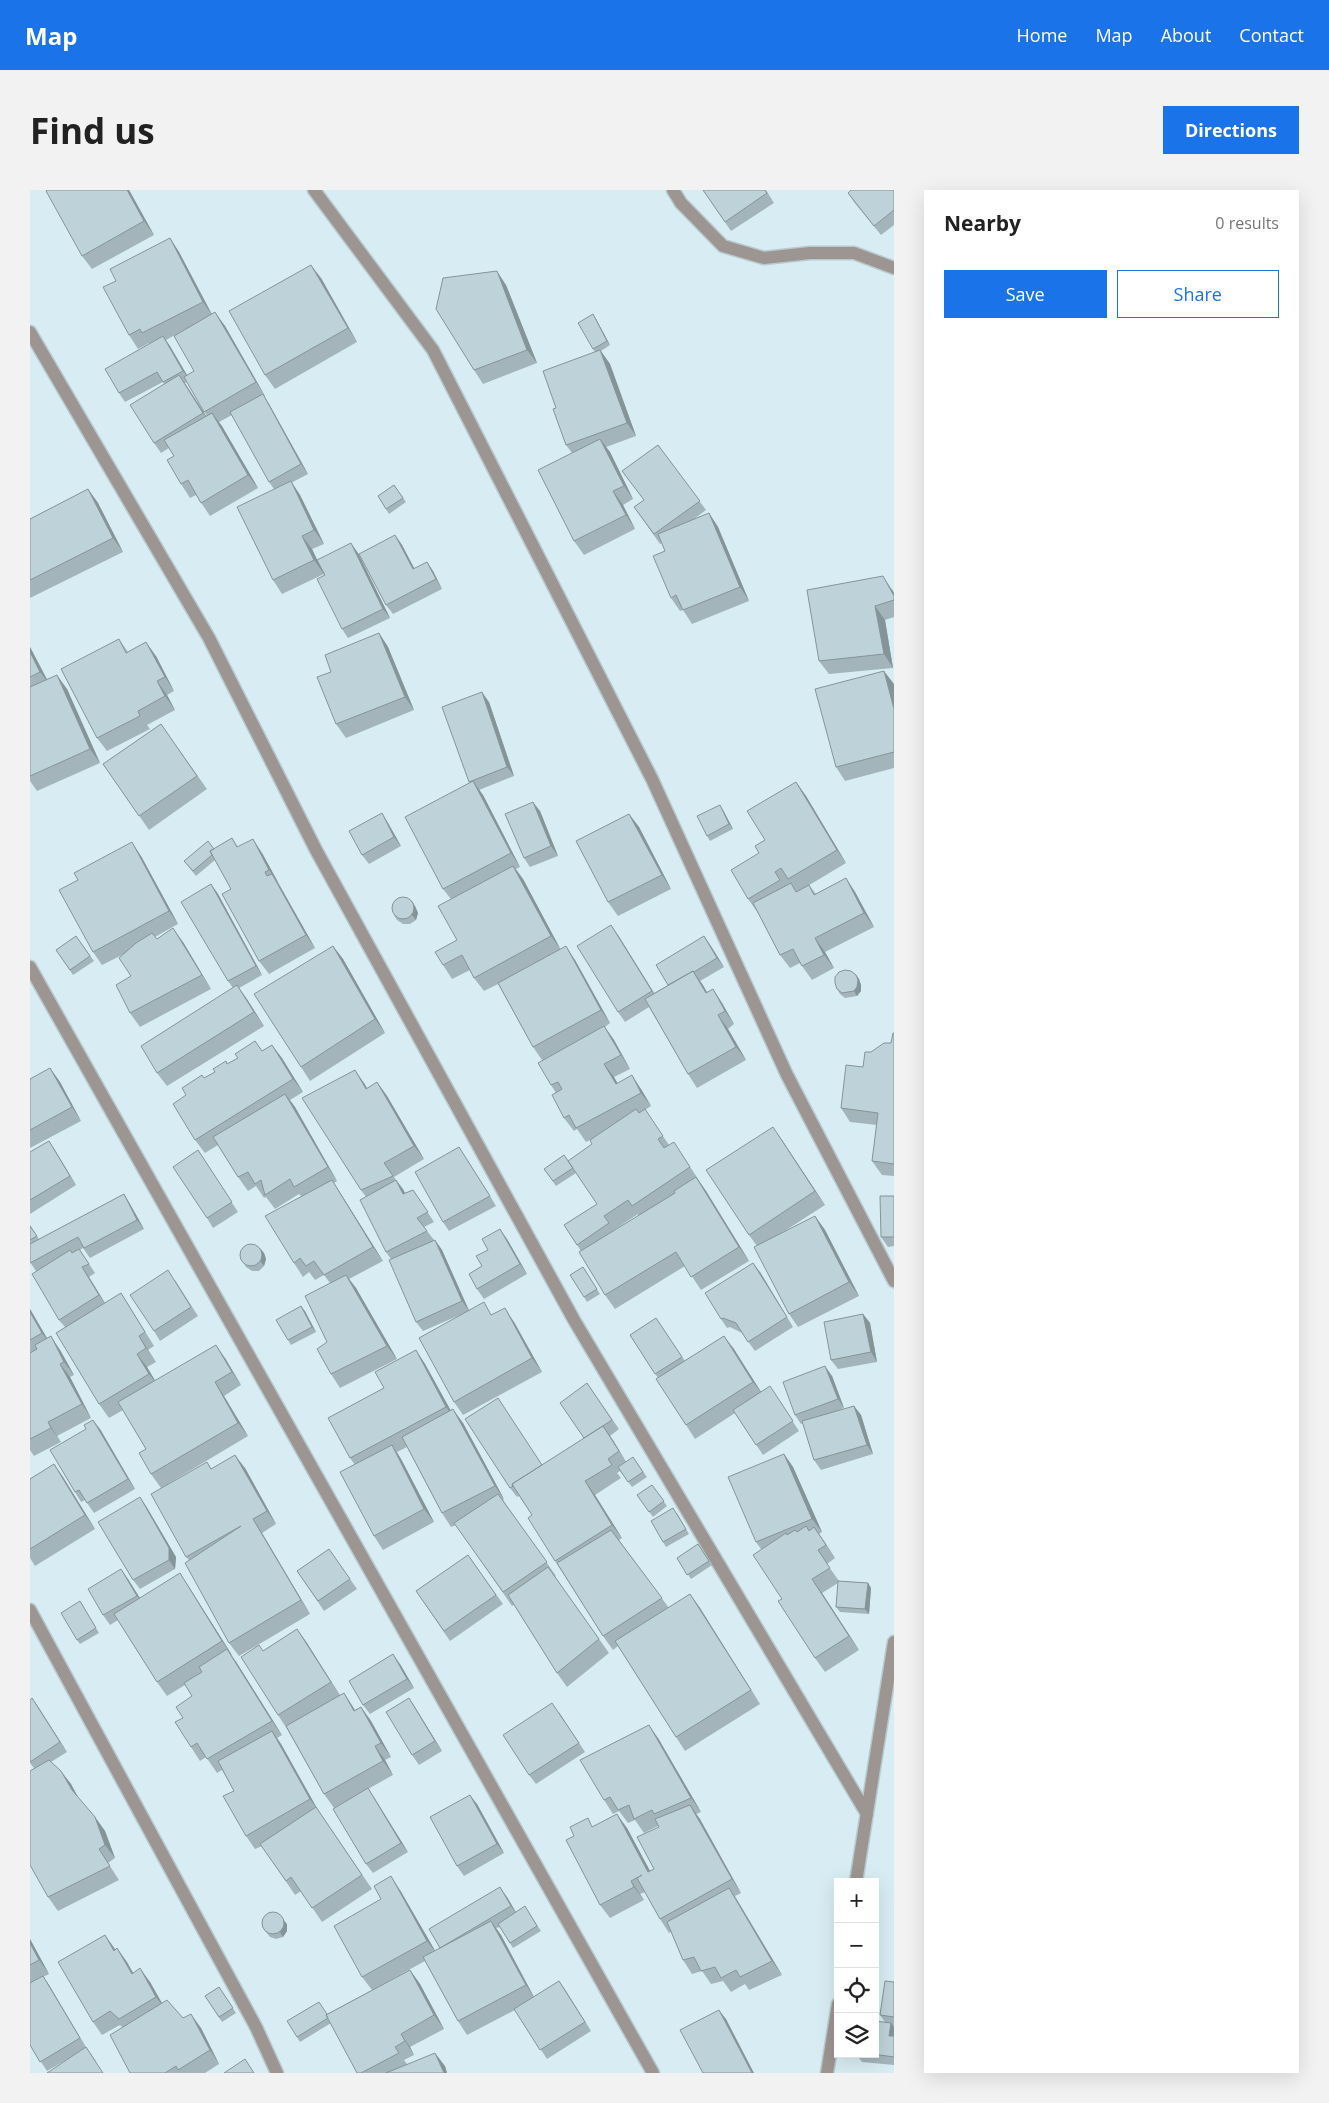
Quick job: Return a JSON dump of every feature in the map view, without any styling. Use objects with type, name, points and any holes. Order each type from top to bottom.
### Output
[{"type":"street","points":[[314,190],[433,350],[652,779],[788,1075],[894,1281]]},
{"type":"street","points":[[673,190],[681,203],[723,246],[764,258],[810,253],[854,253],[894,268]]},
{"type":"street","points":[[30,332],[209,638],[316,850],[574,1320],[867,1814]]},
{"type":"street","points":[[30,967],[653,2073]]},
{"type":"street","points":[[30,1610],[256,2027],[276,2073]]},
{"type":"street","points":[[857,1878],[894,1642]]},
{"type":"street","points":[[827,2073],[837,2013]]},
{"type":"building","points":[[47,190],[127,190],[144,221],[82,256]]},
{"type":"building","points":[[703,190],[765,190],[767,193],[725,222]]},
{"type":"building","points":[[851,190],[894,190],[894,210],[874,226],[848,193]]},
{"type":"building","points":[[170,238],[203,302],[142,333],[140,329],[129,335],[103,287],[116,281],[110,269]]},
{"type":"building","points":[[311,265],[348,328],[265,375],[229,311]]},
{"type":"building","points":[[497,271],[527,350],[474,370],[436,309],[443,278]]},
{"type":"building","points":[[215,312],[256,382],[204,412],[184,377],[194,371],[174,336]]},
{"type":"building","points":[[593,314],[607,341],[593,349],[578,323]]},
{"type":"building","points":[[163,336],[183,371],[163,382],[157,372],[119,393],[105,369]]},
{"type":"building","points":[[600,350],[627,423],[566,445],[553,409],[556,408],[543,371]]},
{"type":"building","points":[[179,375],[203,413],[154,443],[130,405]]},
{"type":"building","points":[[263,394],[301,464],[269,482],[230,412]]},
{"type":"building","points":[[212,413],[248,475],[201,503],[188,480],[181,484],[167,460],[174,456],[164,440]]},
{"type":"building","points":[[600,439],[624,486],[613,491],[626,515],[574,541],[538,470]]},
{"type":"building","points":[[658,445],[700,501],[654,534],[634,507],[644,500],[622,471]]},
{"type":"building","points":[[291,481],[314,530],[302,536],[314,560],[273,580],[237,507]]},
{"type":"building","points":[[394,485],[403,498],[386,509],[378,496]]},
{"type":"building","points":[[88,489],[113,538],[30,580],[30,519]]},
{"type":"building","points":[[709,513],[740,587],[683,610],[676,595],[671,598],[653,556],[665,551],[658,534]]},
{"type":"building","points":[[395,535],[413,569],[427,562],[436,579],[386,605],[359,554]]},
{"type":"building","points":[[351,543],[383,609],[342,629],[317,579],[325,575],[317,560]]},
{"type":"building","points":[[883,576],[894,596],[894,600],[875,606],[884,654],[819,661],[807,590]]},
{"type":"building","points":[[379,633],[405,697],[336,724],[317,677],[331,672],[325,655]]},
{"type":"building","points":[[119,639],[126,653],[146,642],[165,677],[157,681],[165,696],[138,711],[140,716],[97,738],[61,669]]},
{"type":"building","points":[[30,652],[40,672],[30,677]]},
{"type":"building","points":[[884,671],[894,709],[894,752],[836,767],[815,689]]},
{"type":"building","points":[[57,675],[90,749],[30,776],[30,687]]},
{"type":"building","points":[[482,692],[507,767],[469,782],[442,707]]},
{"type":"building","points":[[161,724],[197,776],[139,816],[103,764]]},
{"type":"building","points":[[473,781],[511,853],[443,889],[405,817]]},
{"type":"building","points":[[796,782],[837,850],[788,879],[781,868],[775,872],[780,880],[748,899],[731,870],[759,853],[755,846],[765,840],[747,811]]},
{"type":"building","points":[[533,802],[551,846],[524,858],[505,814]]},
{"type":"building","points":[[720,805],[729,824],[707,836],[697,816]]},
{"type":"building","points":[[382,813],[394,837],[362,855],[349,831]]},
{"type":"building","points":[[629,814],[662,875],[608,902],[576,841]]},
{"type":"building","points":[[232,838],[237,847],[253,839],[269,870],[265,872],[267,876],[272,874],[306,935],[259,961],[222,894],[231,889],[210,851]]},
{"type":"building","points":[[208,841],[214,849],[210,851],[212,855],[193,871],[184,861]]},
{"type":"building","points":[[132,842],[169,911],[93,952],[59,890],[78,880],[74,873]]},
{"type":"building","points":[[513,866],[551,936],[474,978],[462,955],[443,965],[435,952],[457,940],[438,906]]},
{"type":"building","points":[[846,878],[864,913],[815,938],[824,955],[802,966],[793,949],[780,955],[753,903],[791,883],[796,892],[809,885],[814,895]]},
{"type":"building","points":[[211,884],[256,966],[228,981],[181,902]]},
{"type":"building","points":[[403,897],[411,900],[414,908],[411,916],[403,919],[395,916],[392,908],[395,900]]},
{"type":"building","points":[[611,925],[652,991],[618,1012],[577,946]]},
{"type":"building","points":[[173,928],[202,975],[130,1013],[116,985],[131,976],[119,958],[136,943],[152,933],[157,939]]},
{"type":"building","points":[[76,936],[90,956],[70,970],[56,950]]},
{"type":"building","points":[[704,936],[717,958],[668,985],[656,965]]},
{"type":"building","points":[[333,946],[375,1019],[301,1067],[254,994]]},
{"type":"building","points":[[566,946],[601,1010],[533,1047],[498,983]]},
{"type":"building","points":[[693,971],[706,993],[713,989],[725,1011],[718,1015],[736,1047],[688,1074],[645,999]]},
{"type":"building","points":[[851,971],[858,980],[854,991],[842,993],[837,989],[835,977],[839,972]]},
{"type":"building","points":[[237,985],[254,1012],[157,1073],[141,1046]]},
{"type":"building","points":[[604,1026],[621,1055],[604,1064],[616,1084],[632,1075],[641,1093],[576,1128],[569,1115],[564,1118],[552,1095],[562,1089],[558,1082],[551,1085],[538,1063]]},
{"type":"building","points":[[893,1033],[894,1164],[872,1161],[878,1113],[841,1108],[846,1065],[863,1067],[865,1052],[871,1052],[884,1043],[891,1043]]},
{"type":"building","points":[[255,1041],[262,1051],[272,1045],[293,1079],[195,1140],[173,1104],[186,1095],[182,1088],[202,1075],[204,1078],[215,1072],[213,1069],[226,1061],[227,1064],[238,1058],[235,1054]]},
{"type":"building","points":[[50,1068],[72,1107],[30,1130],[30,1079]]},
{"type":"building","points":[[355,1070],[366,1089],[377,1082],[414,1146],[384,1163],[393,1176],[361,1190],[302,1098]]},
{"type":"building","points":[[285,1094],[328,1167],[294,1187],[290,1179],[265,1195],[261,1180],[255,1184],[248,1172],[238,1177],[213,1137]]},
{"type":"building","points":[[636,1109],[639,1113],[645,1109],[663,1136],[658,1139],[664,1148],[674,1142],[690,1167],[632,1206],[628,1200],[604,1216],[609,1223],[577,1245],[564,1225],[597,1204],[568,1161],[592,1144],[590,1140]]},
{"type":"building","points":[[773,1127],[815,1191],[749,1235],[706,1170]]},
{"type":"building","points":[[49,1141],[70,1176],[30,1200],[30,1152]]},
{"type":"building","points":[[459,1147],[490,1196],[443,1222],[415,1172]]},
{"type":"building","points":[[198,1150],[232,1202],[207,1218],[173,1167]]},
{"type":"building","points":[[564,1155],[573,1168],[553,1181],[544,1169]]},
{"type":"building","points":[[696,1177],[739,1247],[691,1277],[676,1252],[605,1295],[579,1252],[675,1193],[674,1191]]},
{"type":"building","points":[[332,1180],[373,1247],[324,1275],[314,1261],[306,1266],[300,1258],[294,1263],[265,1216]]},
{"type":"building","points":[[396,1180],[403,1194],[413,1190],[428,1212],[417,1218],[427,1231],[386,1252],[360,1200]]},
{"type":"building","points":[[124,1194],[137,1220],[84,1248],[78,1237],[30,1263],[30,1244]]},
{"type":"building","points":[[880,1196],[894,1196],[894,1237],[881,1237]]},
{"type":"building","points":[[815,1216],[849,1282],[789,1314],[754,1247]]},
{"type":"building","points":[[30,1226],[37,1236],[30,1240]]},
{"type":"building","points":[[500,1229],[520,1264],[477,1289],[469,1274],[482,1266],[476,1256],[488,1250],[482,1239]]},
{"type":"building","points":[[435,1240],[462,1301],[416,1322],[389,1260]]},
{"type":"building","points":[[251,1244],[259,1247],[262,1255],[259,1263],[251,1266],[243,1263],[240,1255],[243,1247]]},
{"type":"building","points":[[79,1249],[89,1264],[82,1267],[99,1295],[59,1320],[32,1274],[70,1250],[72,1253]]},
{"type":"building","points":[[753,1263],[787,1317],[748,1342],[736,1323],[721,1319],[705,1293]]},
{"type":"building","points":[[583,1267],[597,1289],[584,1297],[570,1275]]},
{"type":"building","points":[[168,1270],[191,1307],[154,1331],[130,1295]]},
{"type":"building","points":[[346,1275],[387,1346],[331,1374],[317,1349],[327,1342],[305,1296]]},
{"type":"building","points":[[121,1293],[145,1332],[139,1336],[146,1348],[137,1354],[149,1374],[99,1404],[56,1333]]},
{"type":"building","points":[[484,1302],[491,1315],[505,1308],[532,1358],[454,1402],[419,1338]]},
{"type":"building","points":[[301,1306],[312,1327],[288,1340],[276,1320]]},
{"type":"building","points":[[30,1312],[42,1333],[30,1340]]},
{"type":"building","points":[[863,1314],[871,1352],[831,1360],[824,1322]]},
{"type":"building","points":[[656,1318],[682,1357],[655,1374],[630,1335]]},
{"type":"building","points":[[51,1336],[64,1362],[60,1364],[82,1404],[48,1422],[51,1428],[30,1439],[30,1353],[37,1349],[35,1345]]},
{"type":"building","points":[[724,1336],[753,1382],[686,1425],[656,1379]]},
{"type":"building","points":[[216,1345],[232,1372],[215,1382],[238,1423],[151,1474],[139,1453],[146,1449],[118,1402]]},
{"type":"building","points":[[416,1350],[446,1407],[350,1458],[328,1418],[384,1388],[375,1372]]},
{"type":"building","points":[[825,1366],[838,1399],[795,1415],[783,1382]]},
{"type":"building","points":[[587,1383],[612,1420],[584,1438],[560,1403]]},
{"type":"building","points":[[770,1386],[793,1421],[756,1445],[733,1410]]},
{"type":"building","points":[[498,1398],[542,1465],[512,1484],[513,1486],[510,1488],[465,1419]]},
{"type":"building","points":[[854,1406],[867,1445],[814,1460],[802,1421]]},
{"type":"building","points":[[453,1409],[495,1486],[442,1513],[402,1437]]},
{"type":"building","points":[[93,1420],[128,1479],[87,1503],[79,1490],[75,1492],[50,1450],[86,1429],[84,1425]]},
{"type":"building","points":[[603,1426],[619,1451],[608,1459],[612,1465],[585,1481],[612,1525],[555,1561],[528,1518],[532,1515],[512,1484]]},
{"type":"building","points":[[392,1445],[424,1509],[374,1536],[340,1472]]},
{"type":"building","points":[[784,1454],[812,1519],[756,1542],[728,1477]]},
{"type":"building","points":[[235,1455],[267,1511],[253,1519],[301,1600],[229,1643],[185,1563],[241,1526],[186,1557],[151,1494],[207,1462],[211,1469]]},
{"type":"building","points":[[633,1457],[643,1472],[628,1482],[618,1467]]},
{"type":"building","points":[[54,1464],[85,1515],[30,1549],[30,1479]]},
{"type":"building","points":[[652,1485],[664,1501],[649,1512],[637,1495]]},
{"type":"building","points":[[498,1494],[547,1562],[503,1592],[454,1523]]},
{"type":"building","points":[[140,1497],[169,1548],[169,1560],[133,1580],[98,1522]]},
{"type":"building","points":[[673,1508],[686,1529],[663,1542],[651,1521]]},
{"type":"building","points":[[806,1526],[809,1531],[814,1527],[826,1545],[818,1550],[830,1568],[812,1579],[849,1636],[815,1658],[778,1601],[782,1599],[753,1555],[786,1533],[787,1535],[795,1530],[797,1532]]},
{"type":"building","points":[[611,1530],[662,1598],[603,1636],[557,1563]]},
{"type":"building","points":[[698,1544],[709,1561],[687,1575],[677,1558]]},
{"type":"building","points":[[329,1549],[350,1579],[318,1601],[297,1571]]},
{"type":"building","points":[[468,1555],[496,1595],[444,1631],[416,1591]]},
{"type":"building","points":[[548,1567],[599,1639],[557,1673],[508,1595]]},
{"type":"building","points":[[121,1569],[137,1596],[103,1615],[88,1589]]},
{"type":"building","points":[[180,1573],[222,1641],[157,1682],[114,1614]]},
{"type":"building","points":[[838,1581],[868,1583],[865,1609],[836,1607]]},
{"type":"building","points":[[690,1594],[751,1690],[676,1737],[615,1641]]},
{"type":"building","points":[[80,1601],[96,1628],[77,1640],[61,1613]]},
{"type":"building","points":[[297,1629],[331,1682],[278,1715],[241,1657],[259,1645],[263,1651]]},
{"type":"building","points":[[227,1649],[272,1721],[207,1759],[197,1743],[191,1747],[175,1722],[183,1718],[176,1707],[192,1696],[184,1683],[202,1672],[199,1667]]},
{"type":"building","points":[[393,1654],[407,1679],[363,1705],[349,1681]]},
{"type":"building","points":[[344,1693],[354,1711],[361,1707],[381,1743],[375,1746],[383,1761],[324,1794],[286,1726]]},
{"type":"building","points":[[32,1698],[60,1742],[30,1762],[30,1700]]},
{"type":"building","points":[[409,1698],[435,1741],[412,1755],[386,1712]]},
{"type":"building","points":[[552,1703],[579,1743],[529,1775],[503,1735]]},
{"type":"building","points":[[649,1725],[691,1798],[654,1814],[652,1810],[634,1819],[629,1805],[618,1810],[610,1797],[604,1800],[580,1760]]},
{"type":"building","points":[[272,1731],[310,1799],[246,1836],[223,1796],[234,1791],[218,1761]]},
{"type":"building","points":[[49,1760],[61,1771],[72,1790],[95,1817],[105,1845],[99,1849],[110,1866],[48,1897],[30,1865],[30,1771]]},
{"type":"building","points":[[368,1788],[401,1843],[366,1864],[333,1809]]},
{"type":"building","points":[[470,1795],[497,1844],[457,1866],[430,1817]]},
{"type":"building","points":[[690,1805],[732,1879],[660,1919],[637,1878],[642,1875],[631,1881],[634,1887],[600,1905],[566,1840],[574,1836],[570,1827],[588,1818],[592,1827],[617,1814],[648,1872],[654,1869],[637,1837],[659,1827],[655,1819]]},
{"type":"building","points":[[316,1807],[362,1875],[312,1908],[291,1877],[286,1881],[260,1844]]},
{"type":"building","points":[[391,1876],[427,1941],[362,1977],[334,1926],[381,1899],[374,1886]]},
{"type":"building","points":[[500,1887],[511,1906],[440,1948],[429,1929]]},
{"type":"building","points":[[729,1888],[772,1961],[740,1977],[736,1970],[721,1978],[715,1967],[701,1971],[694,1957],[683,1960],[667,1922]]},
{"type":"building","points":[[525,1906],[537,1926],[510,1943],[498,1924]]},
{"type":"building","points":[[273,1912],[281,1915],[284,1923],[281,1931],[273,1934],[265,1931],[262,1923],[265,1915]]},
{"type":"building","points":[[491,1921],[526,1985],[458,2021],[423,1957]]},
{"type":"building","points":[[105,1935],[114,1951],[117,1948],[132,1974],[140,1968],[156,1997],[119,2019],[110,2011],[93,2022],[58,1962]]},
{"type":"building","points":[[30,1943],[39,1960],[30,1965]]},
{"type":"building","points":[[410,1970],[434,2015],[401,2034],[405,2041],[395,2047],[399,2053],[361,2073],[357,2073],[326,2015]]},
{"type":"building","points":[[43,1976],[80,2038],[40,2062],[30,2045],[30,1983]]},
{"type":"building","points":[[559,1981],[585,2022],[540,2050],[514,2009]]},
{"type":"building","points":[[885,1981],[894,1982],[894,2017],[880,2015]]},
{"type":"building","points":[[219,1987],[233,2008],[219,2017],[205,1996]]},
{"type":"building","points":[[167,2000],[183,2018],[191,2014],[210,2050],[178,2070],[176,2066],[165,2073],[130,2073],[110,2035]]},
{"type":"building","points":[[319,2002],[328,2018],[297,2037],[287,2021]]},
{"type":"building","points":[[719,2010],[752,2073],[703,2073],[680,2030]]},
{"type":"building","points":[[879,2022],[891,2023],[889,2036],[894,2036],[894,2057],[879,2055]]},
{"type":"building","points":[[86,2047],[103,2073],[47,2073]]},
{"type":"building","points":[[435,2053],[444,2073],[386,2073]]},
{"type":"building","points":[[245,2059],[254,2073],[224,2073]]}]
